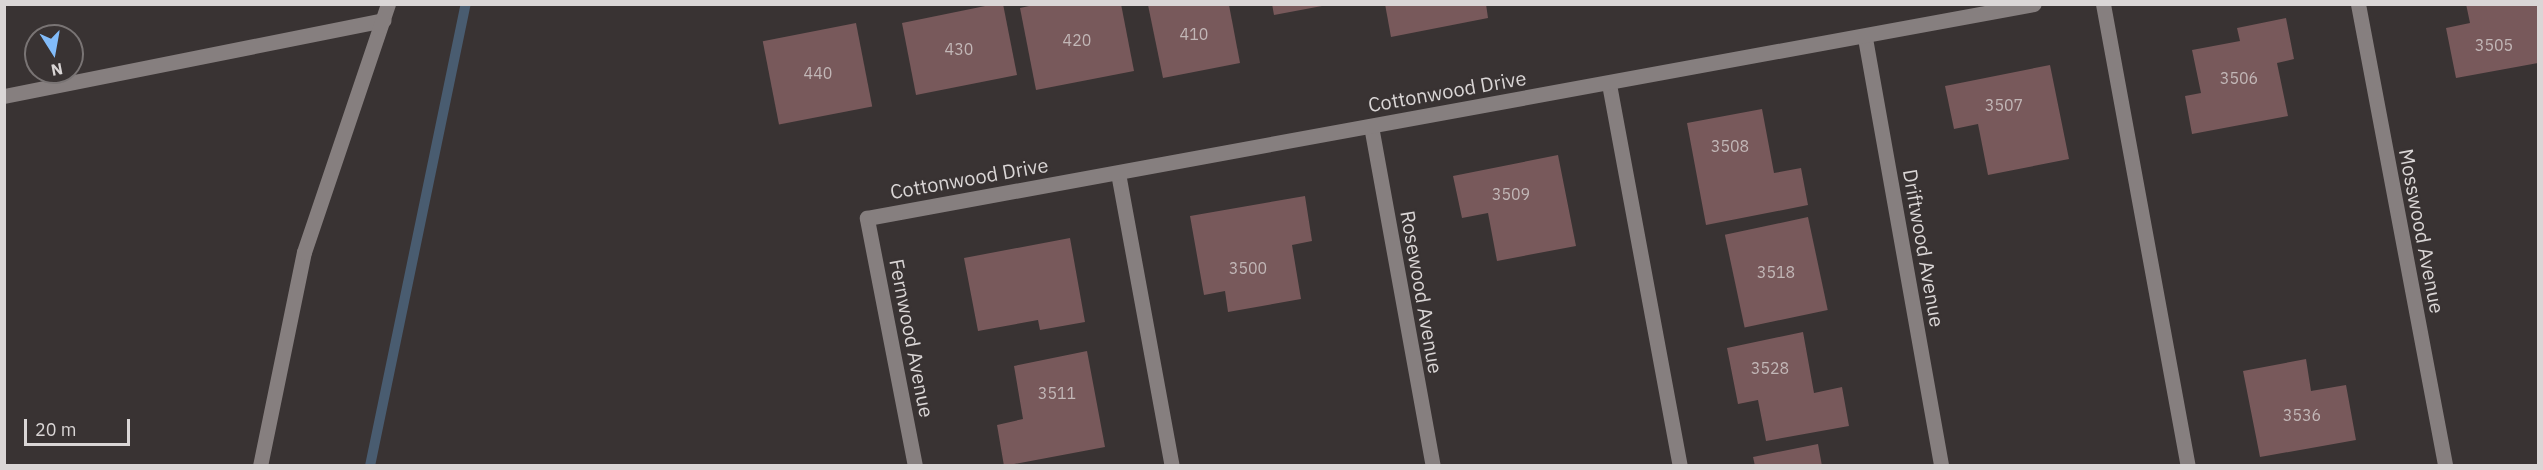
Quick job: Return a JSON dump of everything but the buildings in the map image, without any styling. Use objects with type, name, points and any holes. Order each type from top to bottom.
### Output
[{"type":"street","points":[[260,465],[304,252],[388,4]]},
{"type":"street","name":"Cottonwood Drive","points":[[867,218],[1865,38],[2034,4]]},
{"type":"street","points":[[2103,4],[2188,465]]},
{"type":"street","name":"Mosswood Avenue","points":[[2358,4],[2445,465]]},
{"type":"street","points":[[4,96],[383,21]]},
{"type":"street","name":"Driftwood Avenue","points":[[1865,38],[1941,465]]},
{"type":"street","points":[[1609,84],[1680,465]]},
{"type":"street","name":"Rosewood Avenue","points":[[1371,126],[1433,465]]},
{"type":"street","points":[[1118,172],[1172,465]]},
{"type":"street","name":"Fernwood Avenue","points":[[867,218],[915,465]]},
{"type":"waterway","points":[[370,466],[466,4]]}]
